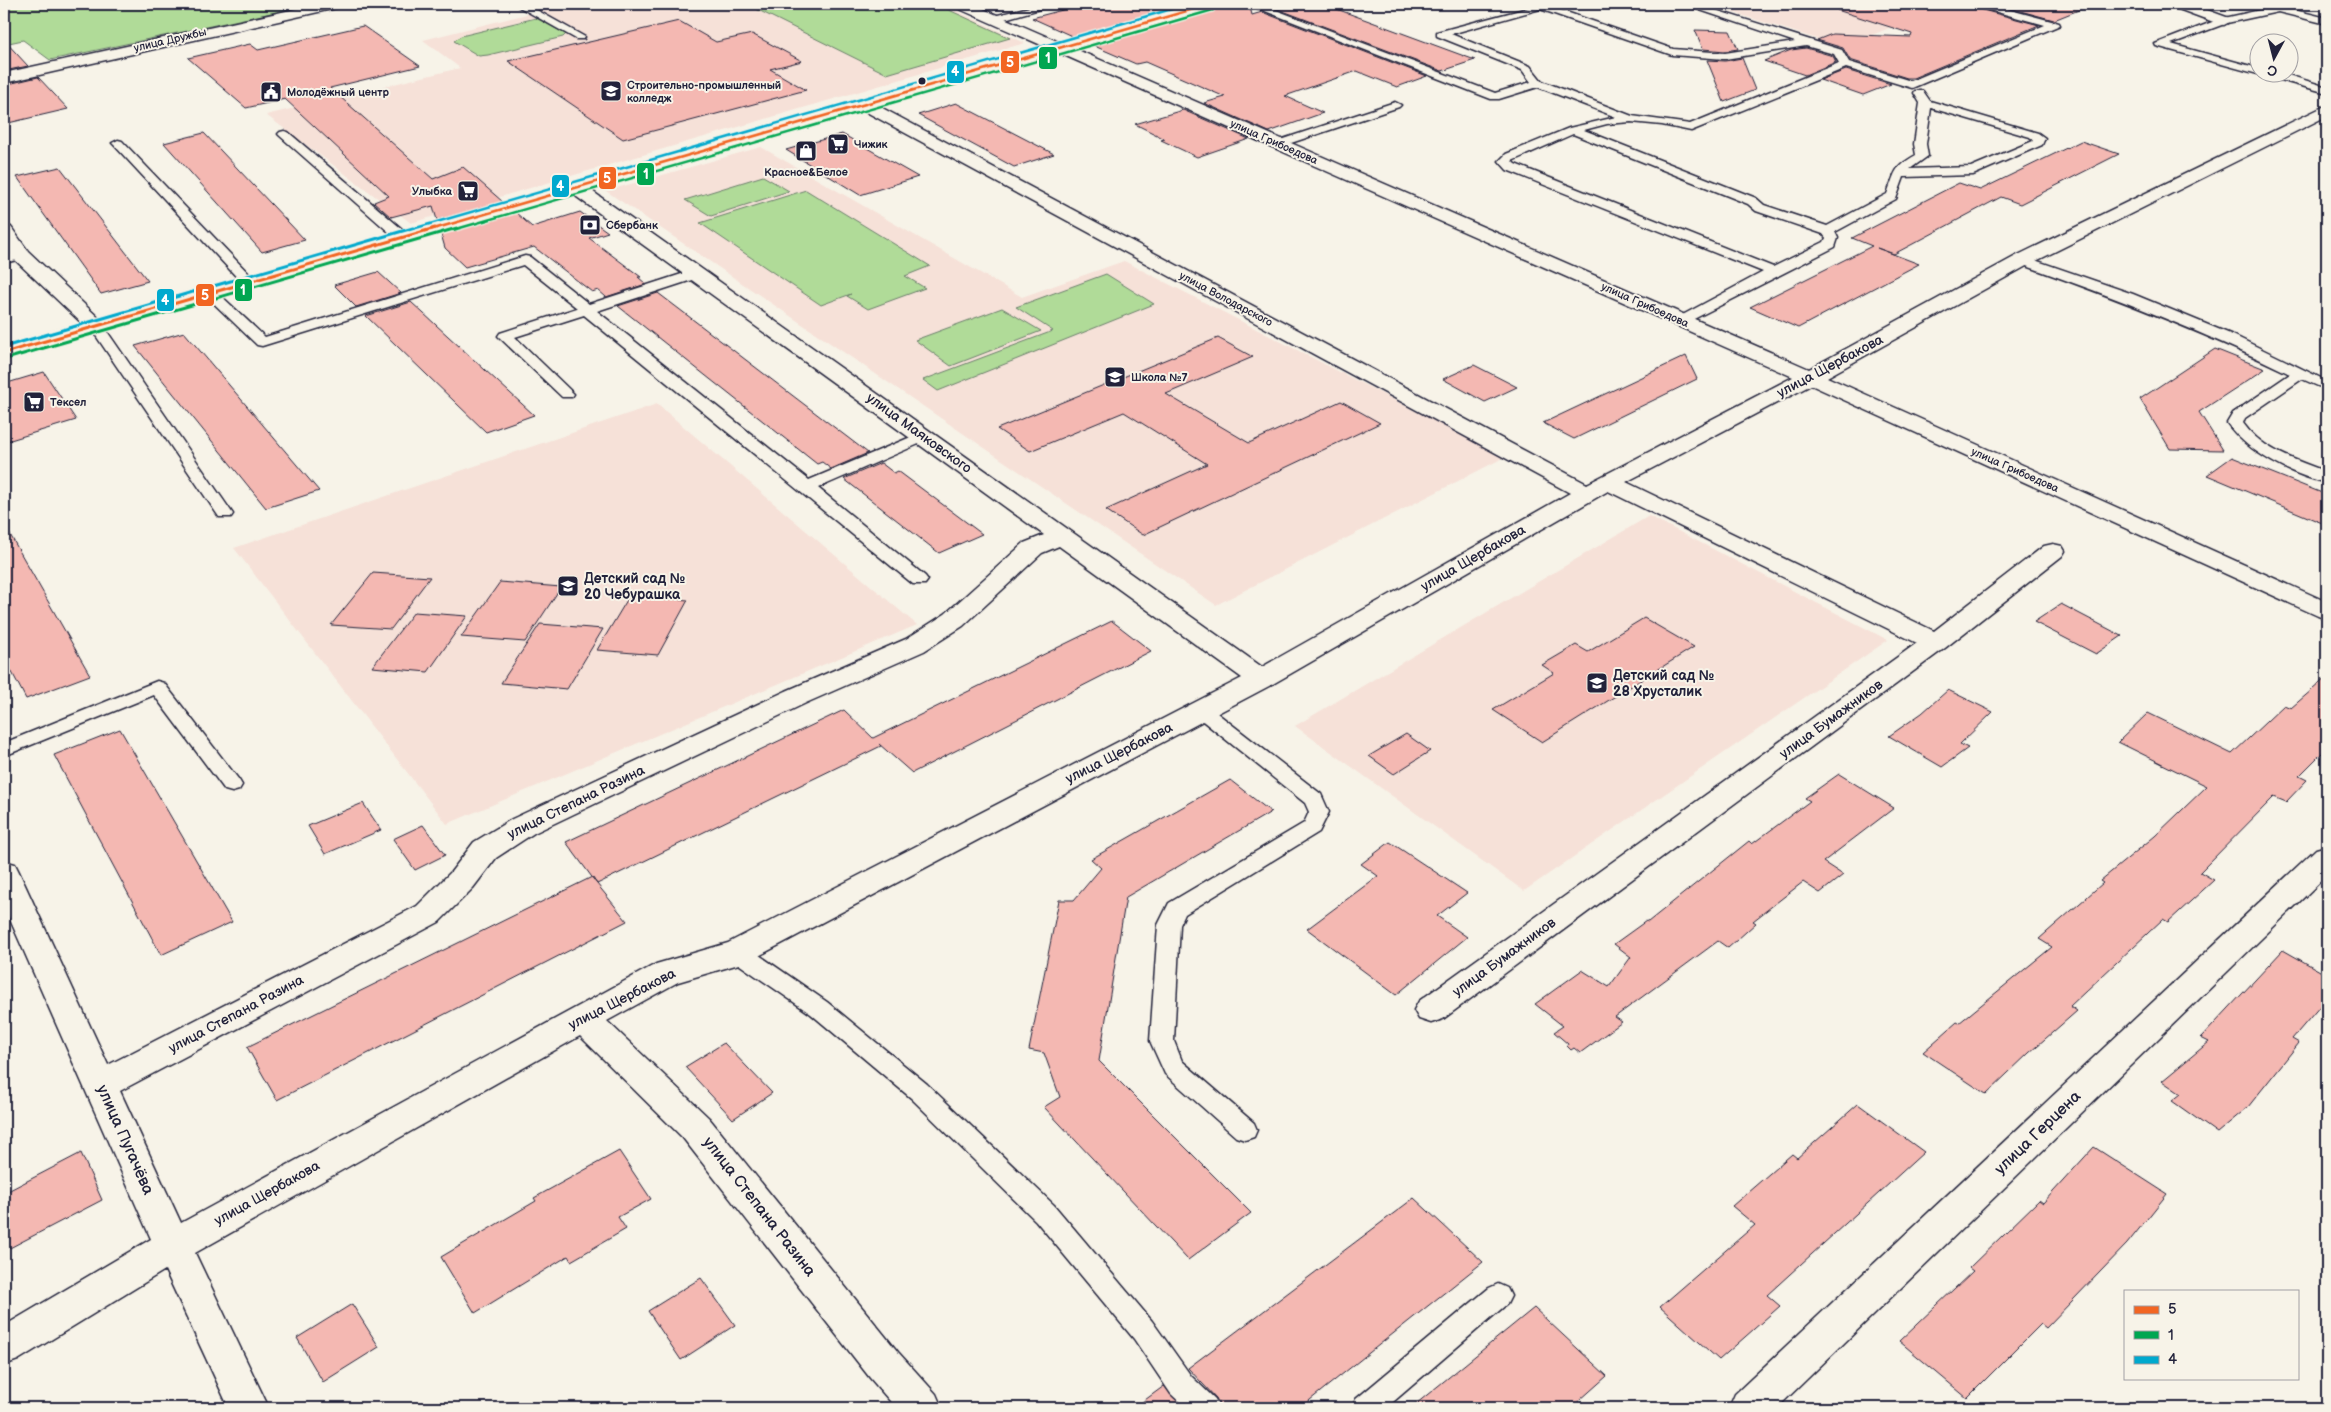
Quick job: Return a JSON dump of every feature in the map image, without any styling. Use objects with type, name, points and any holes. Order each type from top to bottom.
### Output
[{"type":"street","name":"улица Дружбы","points":[[4,78],[336,4]]},
{"type":"street","name":"улица Грибоедова","points":[[960,4],[1810,377],[2327,611]]},
{"type":"street","points":[[4,353],[1211,4]]},
{"type":"street","points":[[2178,4],[2224,21]]},
{"type":"street","name":"улица Володарского","points":[[865,105],[1598,487]]},
{"type":"street","name":"улица Щербакова","points":[[4,1347],[173,1246],[667,973],[738,952],[1261,679],[1598,487],[1810,377],[2023,260],[2327,110]]},
{"type":"street","name":"улица Маяковского","points":[[576,188],[1261,679]]},
{"type":"street","points":[[4,231],[12,257],[97,327]]},
{"type":"street","points":[[1598,487],[1936,642]]},
{"type":"street","name":"улица Степана Разина","points":[[100,1085],[428,914],[462,880],[485,850],[523,826],[796,696],[915,645],[954,620],[1033,548],[1061,536]]},
{"type":"street","name":"улица Бумажников","points":[[1431,1010],[1936,642],[2053,551]]},
{"type":"street","name":"улица Герцена","points":[[1749,1408],[2327,857]]},
{"type":"street","name":"улица Пугачёва","points":[[4,872],[173,1246],[250,1408]]},
{"type":"street","name":"улица Степана Разина","points":[[583,1018],[696,1128],[884,1365],[922,1408]]},
{"type":"lane","points":[[519,4],[580,38]]},
{"type":"lane","points":[[994,19],[1052,4]]},
{"type":"lane","points":[[1252,4],[1495,97],[1538,83]]},
{"type":"lane","points":[[1687,4],[1838,52],[1845,64]]},
{"type":"lane","points":[[1912,85],[2055,25],[1978,4]]},
{"type":"lane","points":[[1631,119],[1538,83],[1526,68],[1441,34],[1540,6],[1672,52],[1698,55],[1744,55],[1806,43]]},
{"type":"lane","points":[[2248,68],[2160,44],[2224,21],[2278,9],[2327,21]]},
{"type":"lane","points":[[1774,272],[1511,167],[1505,161],[1510,156],[1573,130],[1607,121],[1631,119],[1662,122],[1691,128],[1845,64],[1912,85],[1926,103],[2039,138],[2038,143],[1973,171],[1901,173]]},
{"type":"lane","points":[[2298,82],[2327,90]]},
{"type":"lane","points":[[1828,231],[1892,196],[1901,173],[1922,156],[1920,144],[1926,103]]},
{"type":"lane","points":[[1278,144],[1394,104]]},
{"type":"lane","points":[[1573,130],[1752,201],[1760,208],[1828,231],[1832,238],[1830,244],[1682,321]]},
{"type":"lane","points":[[284,134],[404,238]]},
{"type":"lane","points":[[118,143],[249,282]]},
{"type":"lane","points":[[210,293],[262,342],[526,260],[919,580]]},
{"type":"lane","points":[[2023,260],[2128,297],[2230,339],[2327,386]]},
{"type":"lane","points":[[567,394],[506,336],[696,274]]},
{"type":"lane","points":[[97,327],[225,514]]},
{"type":"lane","points":[[2301,372],[2238,416],[2235,423],[2241,433],[2254,446],[2327,478]]},
{"type":"lane","points":[[807,487],[923,437]]},
{"type":"lane","points":[[4,750],[157,687],[232,785]]},
{"type":"lane","points":[[1201,710],[1314,799],[1319,812],[1312,827],[1177,909],[1169,925],[1162,1040],[1173,1067],[1245,1130]]},
{"type":"lane","points":[[738,952],[819,1008],[919,1092],[1045,1213],[1143,1330],[1181,1385],[1204,1408]]},
{"type":"lane","points":[[1366,1408],[1498,1296]]},
{"type":"shaded area","name":"Строительно-промышленный колледж","points":[[567,4],[942,4],[1025,43],[411,223],[266,115],[460,68],[423,40]]},
{"type":"shaded area","points":[[1706,4],[1949,4],[1842,47]]},
{"type":"shaded area","name":"Школа №7","points":[[761,147],[1022,297],[1124,261],[1505,457],[1216,605],[606,191]]},
{"type":"shaded area","name":"Детский сад № 20 Чебурашка","points":[[657,404],[917,625],[447,824],[234,548]]},
{"type":"shaded area","name":"Детский сад № 28 Хрусталик","points":[[1649,516],[1888,640],[1524,891],[1295,726]]},
{"type":"green space","points":[[4,4],[314,4],[50,60],[23,40],[4,44]]},
{"type":"green space","points":[[746,4],[936,4],[1010,38],[887,74]]},
{"type":"green space","points":[[536,18],[566,34],[563,37],[479,56],[454,41],[461,36]]},
{"type":"green space","points":[[763,176],[789,191],[711,216],[685,200]]},
{"type":"green space","points":[[806,190],[930,266],[905,276],[925,288],[868,309],[847,296],[851,294],[821,305],[700,223]]},
{"type":"green space","points":[[1106,274],[1154,304],[938,391],[923,380],[1053,331],[1016,307]]},
{"type":"green space","points":[[1002,308],[1041,331],[951,366],[915,340]]},
{"type":"building","points":[[1085,4],[1190,4],[1074,37],[1032,18]]},
{"type":"building","points":[[1220,4],[1245,4],[1250,7],[1252,15],[1262,12],[1427,76],[1397,87],[1357,71],[1285,96],[1323,113],[1269,132],[1204,103],[1225,97],[1145,62],[1136,64],[1092,45],[1217,9]]},
{"type":"building","points":[[1289,4],[1323,4],[1475,60],[1442,71],[1275,8]]},
{"type":"building","points":[[1838,4],[1971,4],[1975,8],[2039,25],[1913,78],[1907,78],[1850,60],[1843,48],[1817,40],[1832,34],[1911,37],[1912,34],[1837,10]]},
{"type":"building","points":[[1994,4],[2091,4],[2091,5],[2054,20]]},
{"type":"building","points":[[679,21],[716,42],[752,34],[802,61],[770,69],[806,90],[623,139],[508,61]]},
{"type":"building","points":[[363,26],[420,66],[330,88],[433,179],[463,167],[503,202],[437,220],[433,206],[391,217],[374,202],[389,196],[285,99],[246,108],[188,58],[250,44],[258,50]]},
{"type":"building","points":[[1695,30],[1730,31],[1738,49],[1725,51],[1703,49]]},
{"type":"building","points":[[4,40],[28,66],[4,71]]},
{"type":"building","points":[[1806,48],[1833,56],[1836,62],[1805,75],[1764,61],[1791,50]]},
{"type":"building","points":[[1742,58],[1755,90],[1724,102],[1707,60],[1725,61]]},
{"type":"building","points":[[1846,70],[1891,84],[1863,95],[1820,80]]},
{"type":"building","points":[[38,77],[68,109],[4,124],[4,85]]},
{"type":"building","points":[[956,103],[1054,154],[1014,167],[918,115]]},
{"type":"building","points":[[1183,110],[1249,139],[1197,157],[1161,140],[1165,139],[1135,124]]},
{"type":"building","points":[[204,133],[305,240],[262,252],[164,143]]},
{"type":"building","points":[[842,134],[918,177],[860,195],[786,150]]},
{"type":"building","points":[[2081,141],[2119,154],[2020,204],[2001,197],[1894,254],[1877,248],[1919,264],[1798,328],[1750,307],[1872,246],[1852,238],[1959,183],[1980,190]]},
{"type":"building","points":[[60,167],[148,281],[101,294],[17,177]]},
{"type":"building","points":[[515,212],[532,227],[580,212],[608,232],[589,238],[641,277],[638,277],[646,284],[606,297],[598,290],[592,292],[534,247],[465,267],[445,248],[441,234]]},
{"type":"building","points":[[378,272],[401,293],[356,307],[334,285]]},
{"type":"building","points":[[658,293],[868,453],[831,469],[822,462],[817,464],[618,306]]},
{"type":"building","points":[[411,302],[534,415],[486,432],[366,316]]},
{"type":"building","points":[[184,332],[319,491],[266,508],[135,346]]},
{"type":"building","points":[[1218,338],[1253,357],[1166,394],[1249,443],[1341,401],[1380,423],[1143,535],[1106,510],[1207,464],[1124,412],[1030,451],[997,429]]},
{"type":"building","points":[[2215,349],[2265,369],[2199,412],[2223,450],[2170,449],[2140,399]]},
{"type":"building","points":[[1686,356],[1697,379],[1574,439],[1543,423]]},
{"type":"building","points":[[1474,365],[1517,387],[1485,402],[1443,379]]},
{"type":"building","name":"Тексел","points":[[44,372],[76,420],[4,442],[4,384]]},
{"type":"building","points":[[2232,457],[2327,495],[2327,525],[2207,475]]},
{"type":"building","points":[[881,463],[894,473],[898,471],[982,534],[939,553],[844,479]]},
{"type":"building","points":[[4,524],[90,675],[26,699],[4,657]]},
{"type":"building","points":[[373,573],[430,577],[391,629],[331,625]]},
{"type":"building","points":[[500,582],[561,587],[525,642],[461,637]]},
{"type":"building","points":[[630,595],[688,600],[658,655],[597,650]]},
{"type":"building","points":[[2061,604],[2122,636],[2096,654],[2034,622]]},
{"type":"building","points":[[414,612],[467,616],[428,672],[372,667]]},
{"type":"building","points":[[1644,618],[1694,647],[1542,742],[1493,710],[1554,673],[1542,665],[1576,645],[1588,652]]},
{"type":"building","points":[[1112,621],[1151,651],[912,773],[879,744],[881,746],[597,884],[627,921],[277,1100],[247,1047],[592,877],[566,842],[844,710],[873,738]]},
{"type":"building","points":[[540,624],[603,629],[567,689],[501,683]]},
{"type":"building","points":[[2327,677],[2327,748],[2299,776],[2307,780],[2286,802],[2274,797],[2200,872],[2214,880],[2168,922],[2163,919],[2070,1006],[2077,1011],[1986,1094],[1923,1052],[1957,1022],[1959,1023],[2052,947],[2039,939],[2103,883],[2100,881],[2155,836],[2207,786],[2118,742],[2148,713],[2232,754],[2284,705],[2291,708]]},
{"type":"building","points":[[1948,690],[1993,712],[1960,744],[1968,748],[1942,767],[1889,736],[1922,713]]},
{"type":"building","points":[[120,729],[232,922],[161,955],[54,755]]},
{"type":"building","points":[[1406,734],[1430,751],[1394,774],[1369,756]]},
{"type":"building","points":[[1839,774],[1894,808],[1823,862],[1843,875],[1820,893],[1803,882],[1753,921],[1756,923],[1728,948],[1718,941],[1615,1017],[1622,1022],[1580,1053],[1574,1048],[1571,1050],[1567,1046],[1568,1044],[1554,1032],[1563,1026],[1535,1004],[1582,970],[1609,987],[1631,957],[1614,944],[1646,921],[1648,922],[1749,841],[1752,844],[1810,801],[1805,798]]},
{"type":"building","points":[[1230,780],[1271,812],[1126,897],[1099,1061],[1251,1213],[1188,1260],[1044,1107],[1060,1097],[1044,1053],[1029,1050],[1059,900],[1074,900],[1101,868],[1091,859]]},
{"type":"building","points":[[363,803],[381,830],[325,854],[308,826]]},
{"type":"building","points":[[423,825],[445,855],[415,870],[393,839]]},
{"type":"building","points":[[1390,842],[1467,893],[1437,916],[1467,937],[1396,995],[1307,929],[1378,876],[1361,864]]},
{"type":"building","points":[[2283,950],[2327,975],[2327,998],[2292,1039],[2299,1043],[2248,1107],[2217,1133],[2172,1101],[2181,1094],[2162,1081],[2209,1042],[2201,1038]]},
{"type":"building","points":[[724,1043],[772,1093],[733,1119],[685,1067]]},
{"type":"building","points":[[1858,1104],[1924,1152],[1767,1295],[1780,1306],[1719,1360],[1660,1307],[1755,1225],[1732,1206],[1792,1154],[1797,1158]]},
{"type":"building","points":[[2094,1147],[2167,1194],[2127,1244],[2046,1328],[2041,1324],[1967,1398],[1899,1341],[1973,1271],[1969,1268],[2039,1200],[2043,1203]]},
{"type":"building","points":[[619,1151],[651,1199],[618,1217],[626,1229],[571,1261],[568,1256],[475,1313],[441,1257],[536,1201],[534,1198]]},
{"type":"building","points":[[81,1153],[102,1200],[4,1251],[4,1193]]},
{"type":"building","points":[[1414,1198],[1483,1262],[1300,1408],[1221,1408],[1216,1398],[1188,1368]]},
{"type":"building","points":[[701,1278],[735,1325],[681,1360],[648,1311]]},
{"type":"building","points":[[352,1304],[379,1347],[323,1382],[297,1338]]},
{"type":"building","points":[[1534,1308],[1607,1376],[1571,1408],[1411,1408]]},
{"type":"building","points":[[1164,1386],[1184,1408],[1134,1408]]},
{"type":"transit line","name":"4","points":[[4,347],[1189,4]]},
{"type":"transit line","name":"5","points":[[4,353],[1211,4]]},
{"type":"transit line","name":"1","points":[[6,359],[1213,10]]},
{"type":"place","name":"Строительно-промышленный колледж","points":[[611,91]]},
{"type":"place","name":"Молодёжный центр","points":[[271,92]]},
{"type":"place","name":"Чижик","points":[[838,144]]},
{"type":"place","name":"Красное&Белое","points":[[806,151]]},
{"type":"place","name":"Улыбка","points":[[468,191]]},
{"type":"place","name":"Сбербанк","points":[[590,225]]},
{"type":"place","name":"Школа №7","points":[[1115,377]]},
{"type":"place","name":"Тексел","points":[[34,402]]},
{"type":"place","name":"Детский сад № 20 Чебурашка","points":[[568,586]]},
{"type":"place","name":"Детский сад № 28 Хрусталик","points":[[1597,683]]}]
